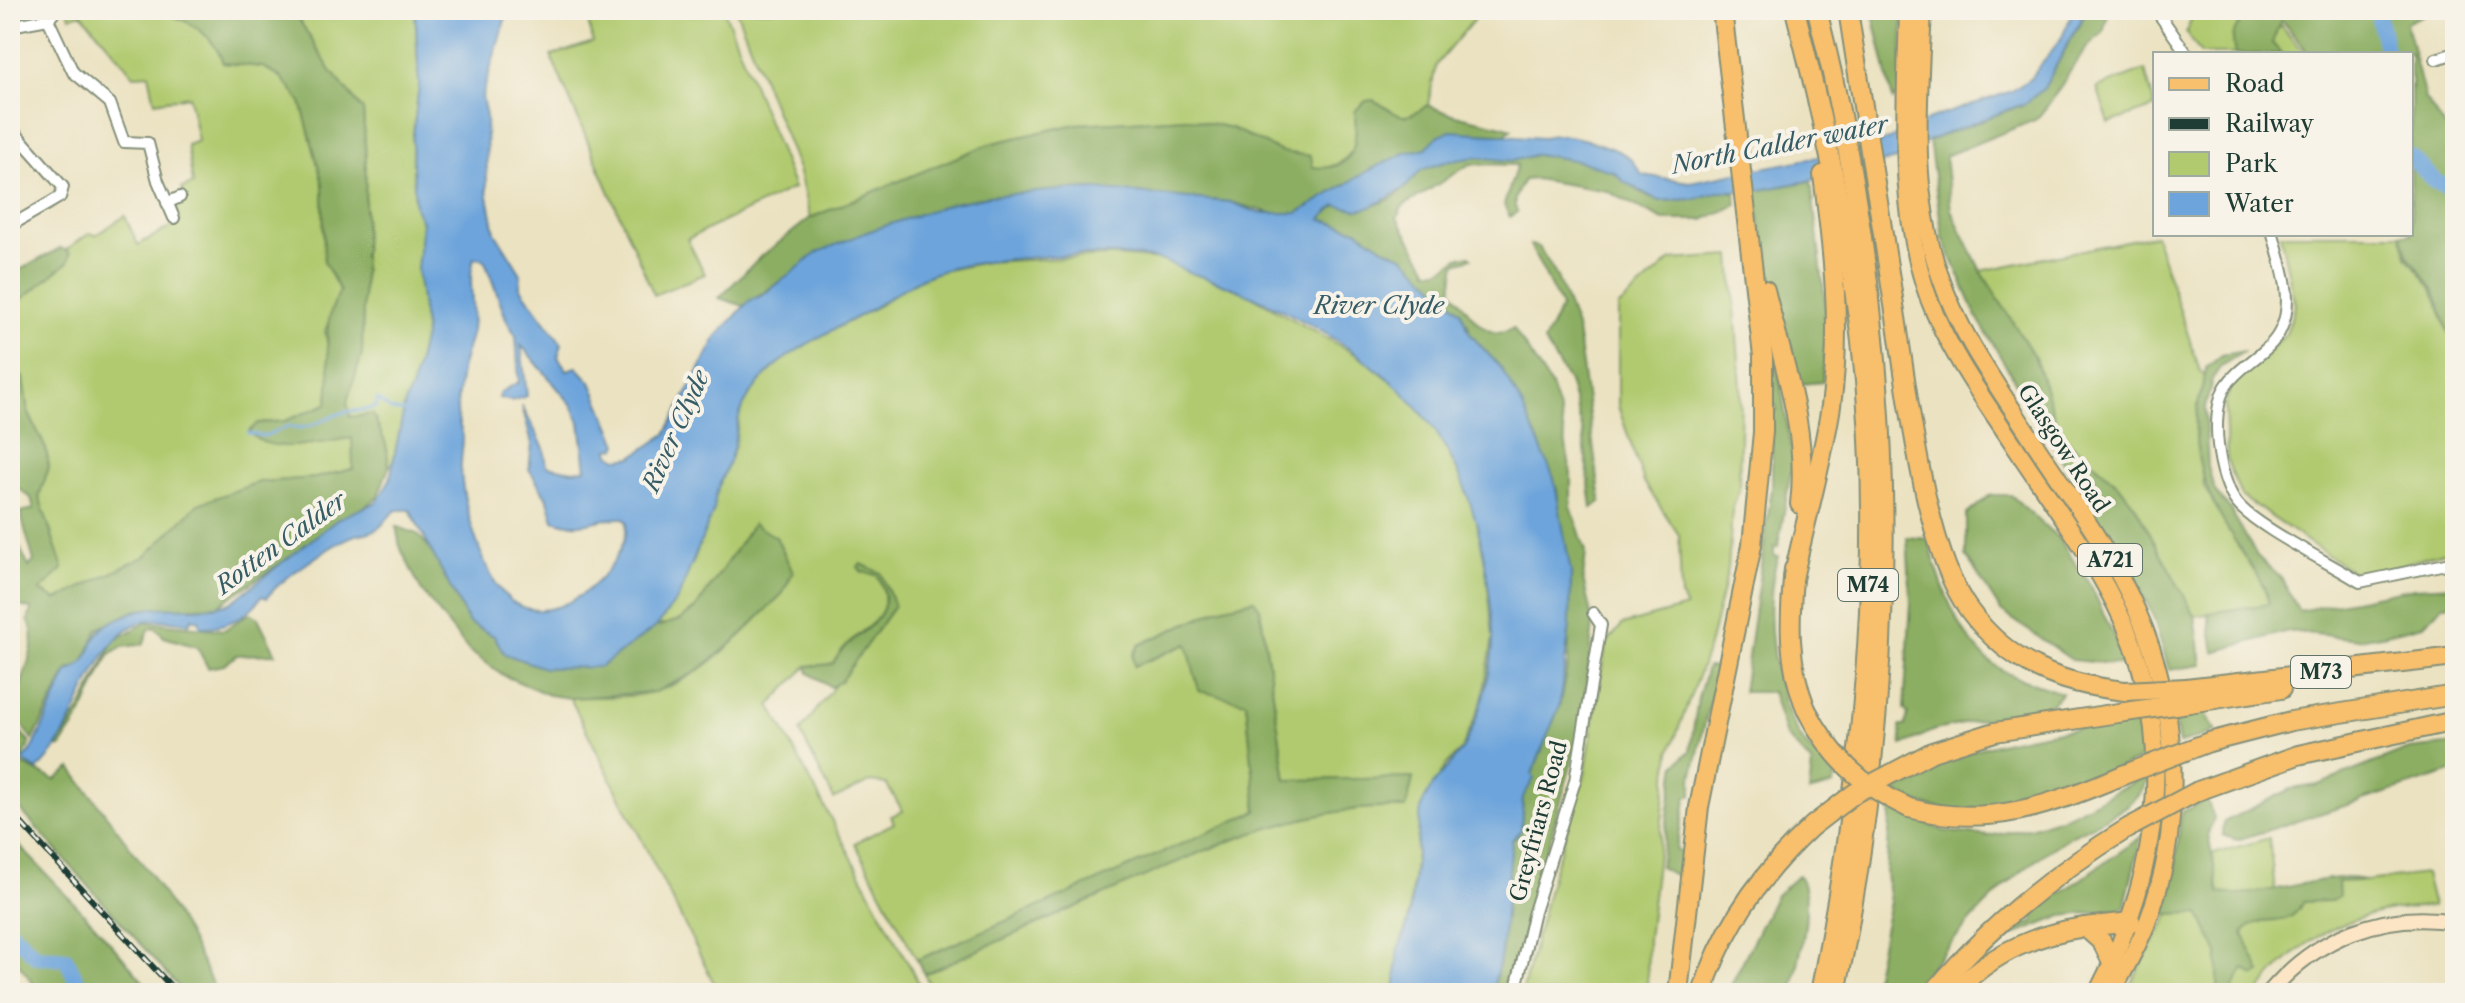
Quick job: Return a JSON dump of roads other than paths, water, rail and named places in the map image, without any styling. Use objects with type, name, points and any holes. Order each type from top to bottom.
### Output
[{"type":"highway","name":"M74","points":[[1678,993],[1699,807],[1752,545],[1763,432],[1763,356],[1722,10]]},
{"type":"highway","name":"M74","points":[[1795,10],[1833,155],[1855,183],[1877,346],[1883,420],[1885,619],[1866,823],[1836,993]]},
{"type":"highway","name":"M74","points":[[1793,579],[1826,433],[1835,366],[1836,304],[1829,177],[1833,155],[1817,10]]},
{"type":"highway","points":[[1838,10],[1859,81]]},
{"type":"highway","points":[[1848,10],[1859,81]]},
{"type":"highway","name":"M73","points":[[1859,81],[1929,507],[1944,560],[1967,609],[1999,643],[2037,670],[2079,686],[2188,695]]},
{"type":"highway","name":"M74","points":[[1820,993],[1841,879],[1858,746],[1869,553],[1861,344],[1829,177]]},
{"type":"highway","name":"M74","points":[[1749,225],[1789,384],[1800,449],[1801,493],[1789,613],[1790,653],[1806,709],[1830,749],[1856,777],[1909,808],[1948,816],[1990,817],[2039,808],[2209,742],[2291,721],[2455,695]]},
{"type":"highway","name":"M73","points":[[1702,993],[1740,910],[1768,871],[1812,826],[1855,793],[1932,752],[1995,732],[2125,712],[2188,695],[2455,660]]},
{"type":"highway","points":[[1933,993],[1986,937],[2066,867],[2128,828],[2198,791],[2298,755],[2455,721]]},
{"type":"highway","points":[[1954,993],[1993,960],[2019,945],[2049,934],[2131,922]]},
{"type":"highway","points":[[2085,927],[2102,942],[2113,964]]},
{"type":"highway","points":[[1939,993],[1986,937]]},
{"type":"main road","name":"A721","points":[[1908,10],[1912,158]]},
{"type":"main road","name":"A721","points":[[1912,119],[1923,10]]},
{"type":"main road","name":"Glasgow Road","points":[[1912,158],[1928,231],[1951,304],[1974,349],[2108,557],[2137,611],[2166,703],[2174,775],[2168,845],[2146,926],[2112,993]]},
{"type":"main road","name":"Glasgow Road","points":[[1912,158],[1918,263],[1938,322],[1957,357],[2106,586],[2141,669],[2148,696],[2158,780],[2153,837],[2131,922],[2097,993]]},
{"type":"main road","points":[[2131,922],[2143,919],[2168,845]]},
{"type":"main road","points":[[2269,993],[2312,953],[2361,928],[2417,918],[2455,922]]},
{"type":"street","points":[[10,26],[48,19],[57,10]]},
{"type":"street","points":[[2156,10],[2186,52]]},
{"type":"street","points":[[48,19],[73,72],[110,103],[124,142],[148,143],[174,218]]},
{"type":"street","points":[[2436,59],[2455,53]]},
{"type":"street","points":[[10,127],[63,187],[60,197],[10,226]]},
{"type":"street","points":[[167,203],[180,197]]},
{"type":"street","points":[[2273,236],[2287,300],[2281,330],[2267,348],[2226,386],[2219,403],[2220,465],[2236,503],[2262,523],[2360,582],[2455,562]]},
{"type":"street","name":"Greyfriars Road","points":[[1515,993],[1533,915],[1575,781],[1601,625],[1593,613]]},
{"type":"water","name":"River Clyde","points":[[415,10],[508,10],[482,97],[486,116],[487,191],[495,232],[521,274],[520,287],[562,344],[558,357],[567,370],[577,367],[591,382],[618,444],[616,448],[609,449],[610,454],[618,459],[632,457],[666,434],[717,336],[750,300],[763,295],[818,252],[949,204],[989,196],[1095,189],[1230,202],[1260,213],[1298,213],[1368,171],[1405,153],[1426,148],[1439,135],[1451,131],[1542,138],[1574,137],[1624,154],[1642,175],[1690,182],[1875,146],[1930,119],[2012,91],[2031,78],[2062,37],[2074,10],[2086,10],[2044,88],[2026,103],[1930,140],[1896,159],[1835,176],[1755,191],[1722,191],[1695,199],[1659,201],[1624,182],[1614,172],[1579,161],[1537,154],[1513,161],[1477,157],[1421,170],[1405,188],[1371,207],[1359,210],[1336,205],[1321,219],[1357,230],[1384,248],[1405,257],[1461,311],[1470,334],[1501,368],[1522,405],[1554,478],[1571,572],[1570,626],[1559,707],[1532,774],[1534,779],[1523,797],[1521,830],[1512,840],[1501,954],[1492,993],[1395,993],[1397,956],[1407,924],[1423,802],[1469,736],[1480,708],[1493,645],[1488,579],[1478,528],[1461,479],[1436,432],[1415,405],[1360,356],[1294,316],[1160,260],[1111,255],[1047,256],[956,267],[914,282],[792,354],[763,378],[742,409],[734,448],[718,488],[714,509],[678,598],[656,627],[600,667],[544,668],[505,654],[494,636],[469,623],[410,510],[397,510],[377,529],[347,538],[308,562],[267,598],[262,596],[236,619],[201,627],[199,620],[192,618],[189,623],[150,620],[127,630],[111,645],[98,665],[52,754],[37,770],[23,761],[33,748],[68,672],[87,658],[96,637],[107,625],[140,610],[206,608],[232,602],[339,518],[377,502],[390,479],[405,403],[425,332],[417,269],[422,222],[415,207],[412,143],[419,84]],"holes":[[[474,258],[483,259],[516,336],[519,382],[499,393],[499,398],[511,401],[527,396],[521,345],[572,405],[580,422],[586,469],[573,471],[547,466],[544,448],[522,406],[532,444],[529,469],[548,500],[554,520],[581,524],[623,518],[627,522],[624,541],[600,579],[582,595],[541,610],[521,606],[503,593],[495,582],[475,536],[463,487],[463,437],[457,414],[458,398],[461,371],[472,330],[472,267]]]},
{"type":"waterway","name":"North Calder water","points":[[2377,10],[2387,52]]},
{"type":"waterway","name":"North Calder water","points":[[2413,159],[2436,182],[2455,190]]},
{"type":"waterway","points":[[248,433],[264,436],[289,426],[312,425],[343,412],[376,407],[377,399],[391,410],[406,412]]},
{"type":"waterway","name":"Rotten Calder","points":[[10,931],[36,956],[66,959],[83,993]]},
{"type":"railway","points":[[10,811],[177,993]]}]
